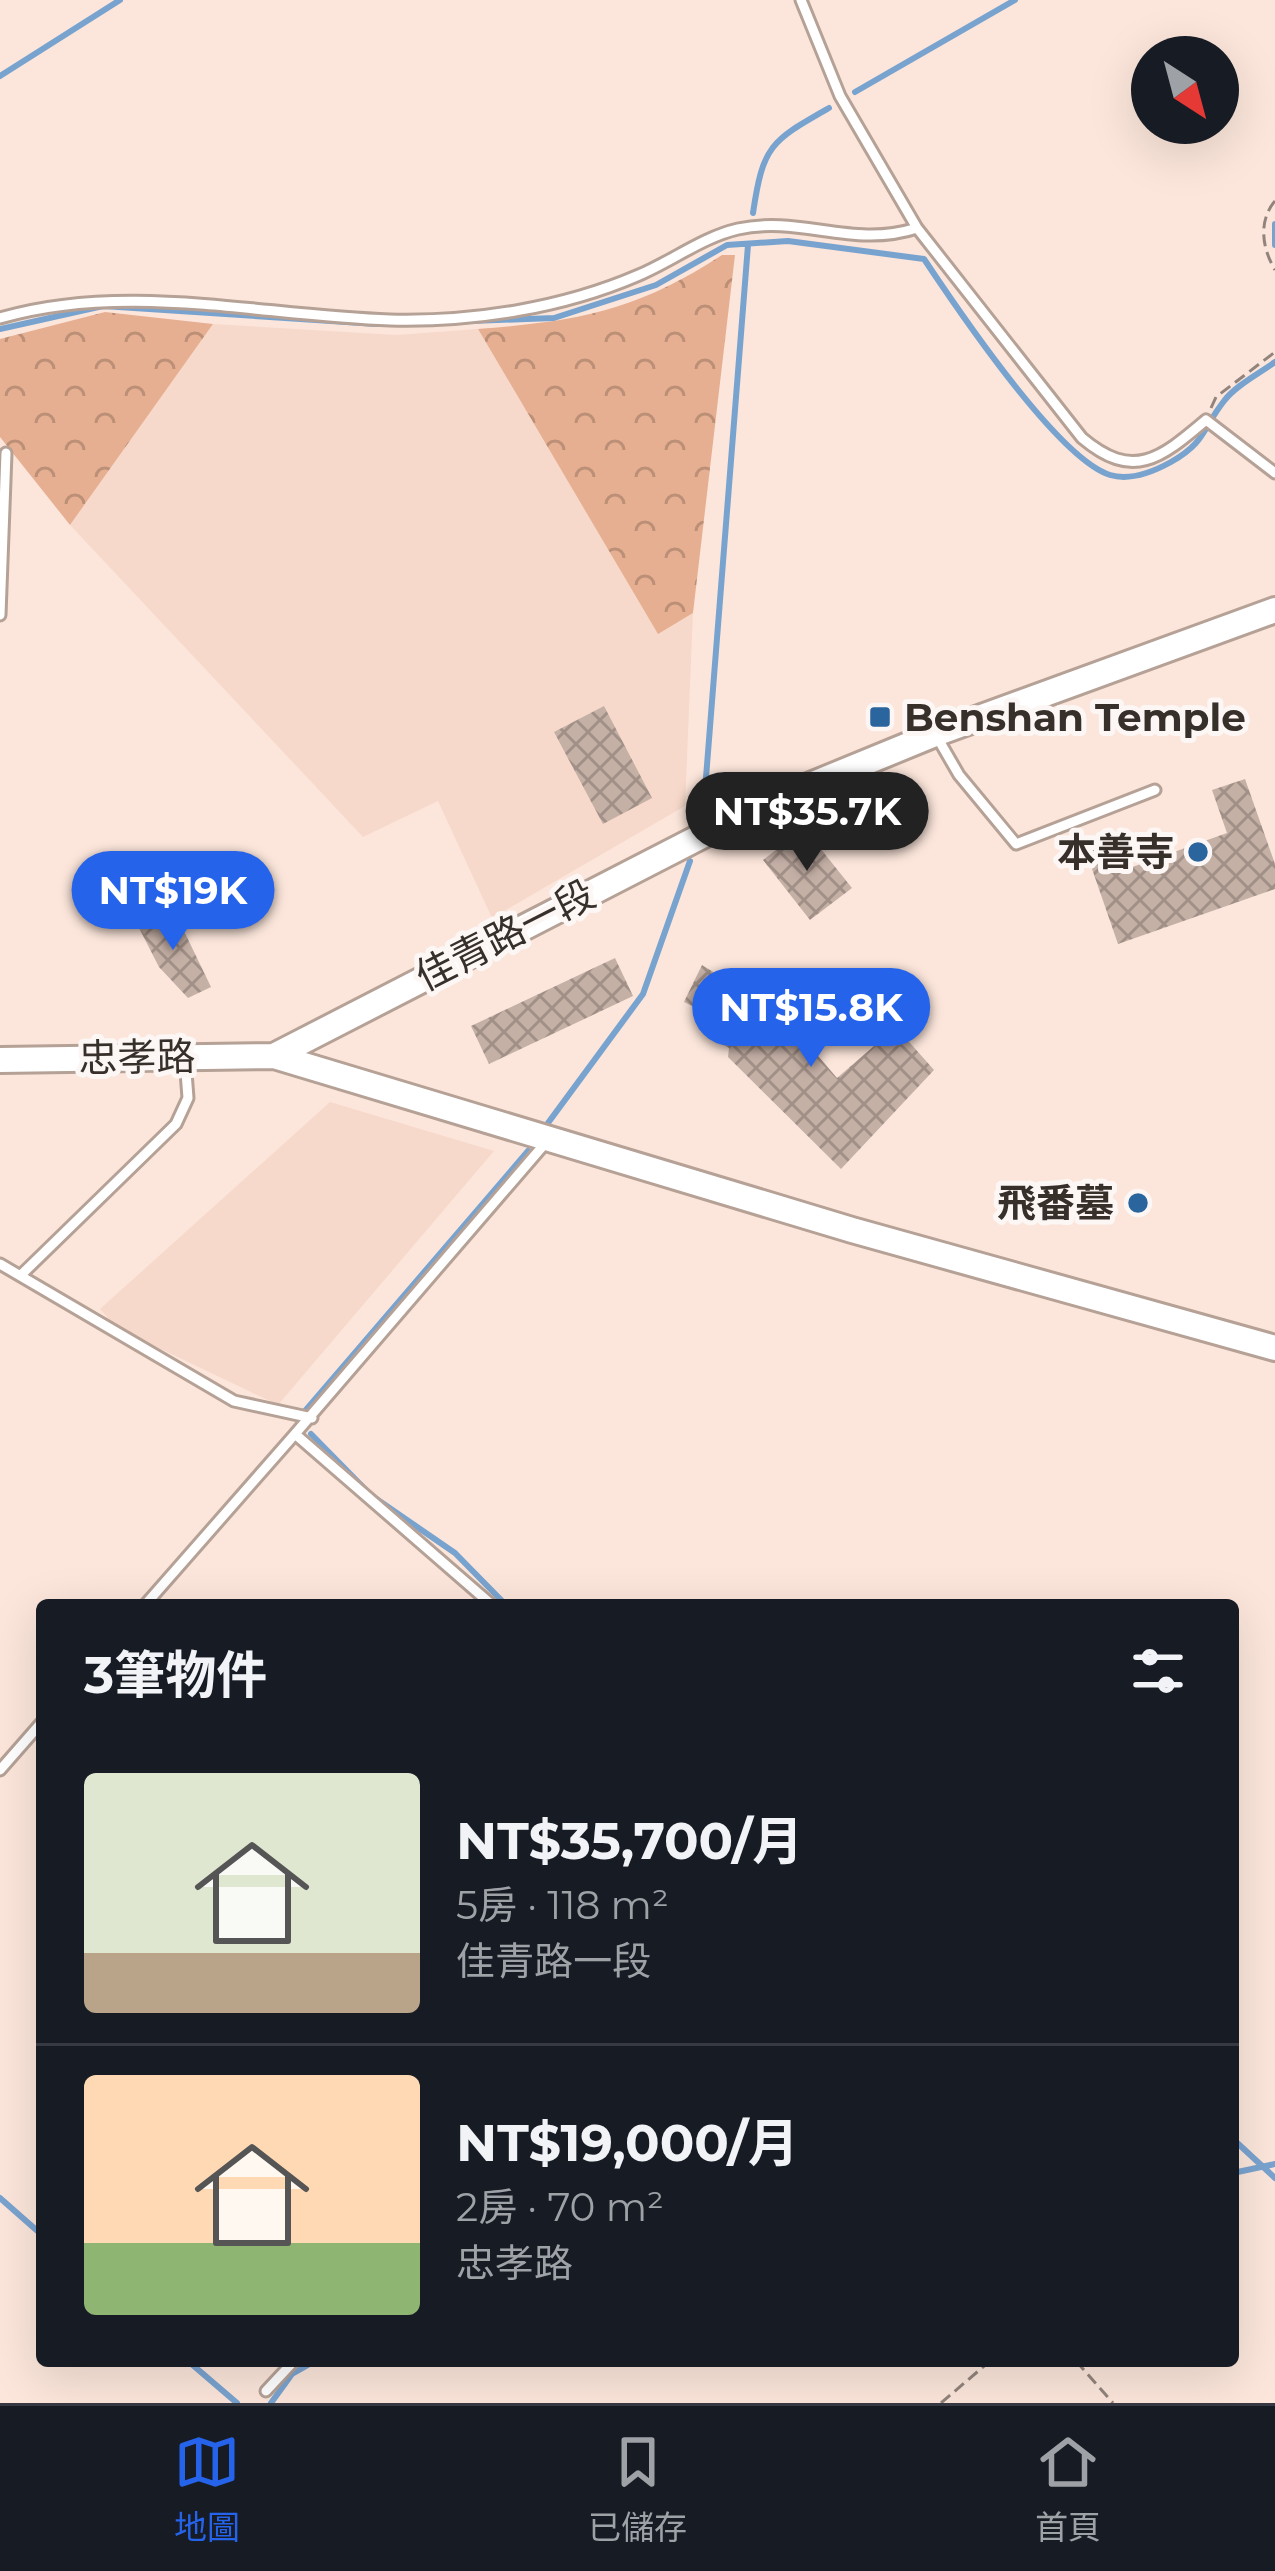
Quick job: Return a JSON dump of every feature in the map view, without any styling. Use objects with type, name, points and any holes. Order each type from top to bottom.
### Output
[{"type":"street","name":"佳青路一段","points":[[274,1056],[762,805],[935,734],[1275,610]]},
{"type":"street","name":"忠孝路","points":[[0,1060],[274,1056]]},
{"type":"street","points":[[274,1056],[548,1140],[1275,1348]]},
{"type":"lane","points":[[802,0],[840,96],[917,228],[975,309],[1082,438],[1103,455],[1128,464],[1156,457],[1205,420],[1275,473]]},
{"type":"lane","points":[[0,318],[104,300],[393,320],[545,307],[575,302],[740,229],[800,227],[842,238],[885,238],[917,228]]},
{"type":"lane","points":[[0,615],[6,453]]},
{"type":"lane","points":[[935,734],[959,775],[1016,844],[1155,790]]},
{"type":"lane","points":[[22,1274],[176,1124],[188,1098],[184,1057]]},
{"type":"lane","points":[[150,1599],[312,1418],[548,1140]]},
{"type":"lane","points":[[0,1264],[234,1401],[312,1418]]},
{"type":"lane","points":[[295,1434],[485,1599]]},
{"type":"lane","points":[[0,1770],[36,1729]]},
{"type":"lane","points":[[266,2391],[288,2367]]},
{"type":"path","points":[[1275,201],[1266,211],[1262,236],[1275,270]]},
{"type":"path","points":[[1205,420],[1216,397],[1275,352]]},
{"type":"path","points":[[941,2403],[983,2367]]},
{"type":"path","points":[[1081,2367],[1113,2403]]},
{"type":"shaded area","points":[[213,324],[396,335],[478,329],[658,633],[693,613],[685,806],[492,918],[438,801],[363,837],[70,525]]},
{"type":"shaded area","points":[[330,1102],[494,1151],[278,1405],[117,1328],[100,1309]]},
{"type":"green space","points":[[722,255],[735,255],[693,613],[658,634],[478,329],[606,310],[662,289]]},
{"type":"green space","points":[[105,312],[213,324],[70,525],[0,437],[0,339]]},
{"type":"building","points":[[604,706],[652,798],[603,824],[554,732]]},
{"type":"building","name":"本善寺","points":[[1245,779],[1275,864],[1275,889],[1118,944],[1082,840],[1111,830],[1124,870],[1227,833],[1212,790]]},
{"type":"building","points":[[804,828],[852,888],[810,920],[763,860]]},
{"type":"building","points":[[157,902],[175,933],[183,929],[211,987],[188,998],[159,967],[137,924]]},
{"type":"building","points":[[615,958],[633,996],[489,1064],[471,1026]]},
{"type":"building","points":[[702,965],[784,1016],[837,1078],[896,1027],[934,1070],[841,1169],[728,1057],[729,1048],[715,1040],[725,1022],[684,1002]]},
{"type":"waterway","points":[[0,76],[120,0]]},
{"type":"waterway","points":[[855,92],[1015,0]]},
{"type":"waterway","points":[[753,213],[761,173],[773,147],[829,108]]},
{"type":"waterway","points":[[1275,224],[1275,245]]},
{"type":"waterway","points":[[391,324],[554,318],[656,285],[727,245],[788,241],[924,259],[1036,412],[1088,463],[1118,477],[1149,472],[1182,455],[1229,395],[1275,362]]},
{"type":"waterway","points":[[704,803],[748,245]]},
{"type":"waterway","points":[[0,329],[103,306],[377,324]]},
{"type":"waterway","points":[[548,1123],[643,994],[690,861]]},
{"type":"waterway","points":[[305,1411],[528,1151]]},
{"type":"waterway","points":[[311,1434],[365,1489]]},
{"type":"waterway","points":[[375,1498],[455,1553],[500,1599]]},
{"type":"waterway","points":[[1239,2145],[1275,2178]]},
{"type":"waterway","points":[[1239,2172],[1275,2164]]},
{"type":"waterway","points":[[0,2198],[36,2230]]},
{"type":"waterway","points":[[195,2367],[237,2403]]},
{"type":"waterway","points":[[271,2403],[292,2374],[304,2367]]},
{"type":"place","name":"Benshan Temple","points":[[880,717]]},
{"type":"place","name":"本善寺","points":[[1198,852]]},
{"type":"place","name":"飛番墓","points":[[1138,1203]]}]
